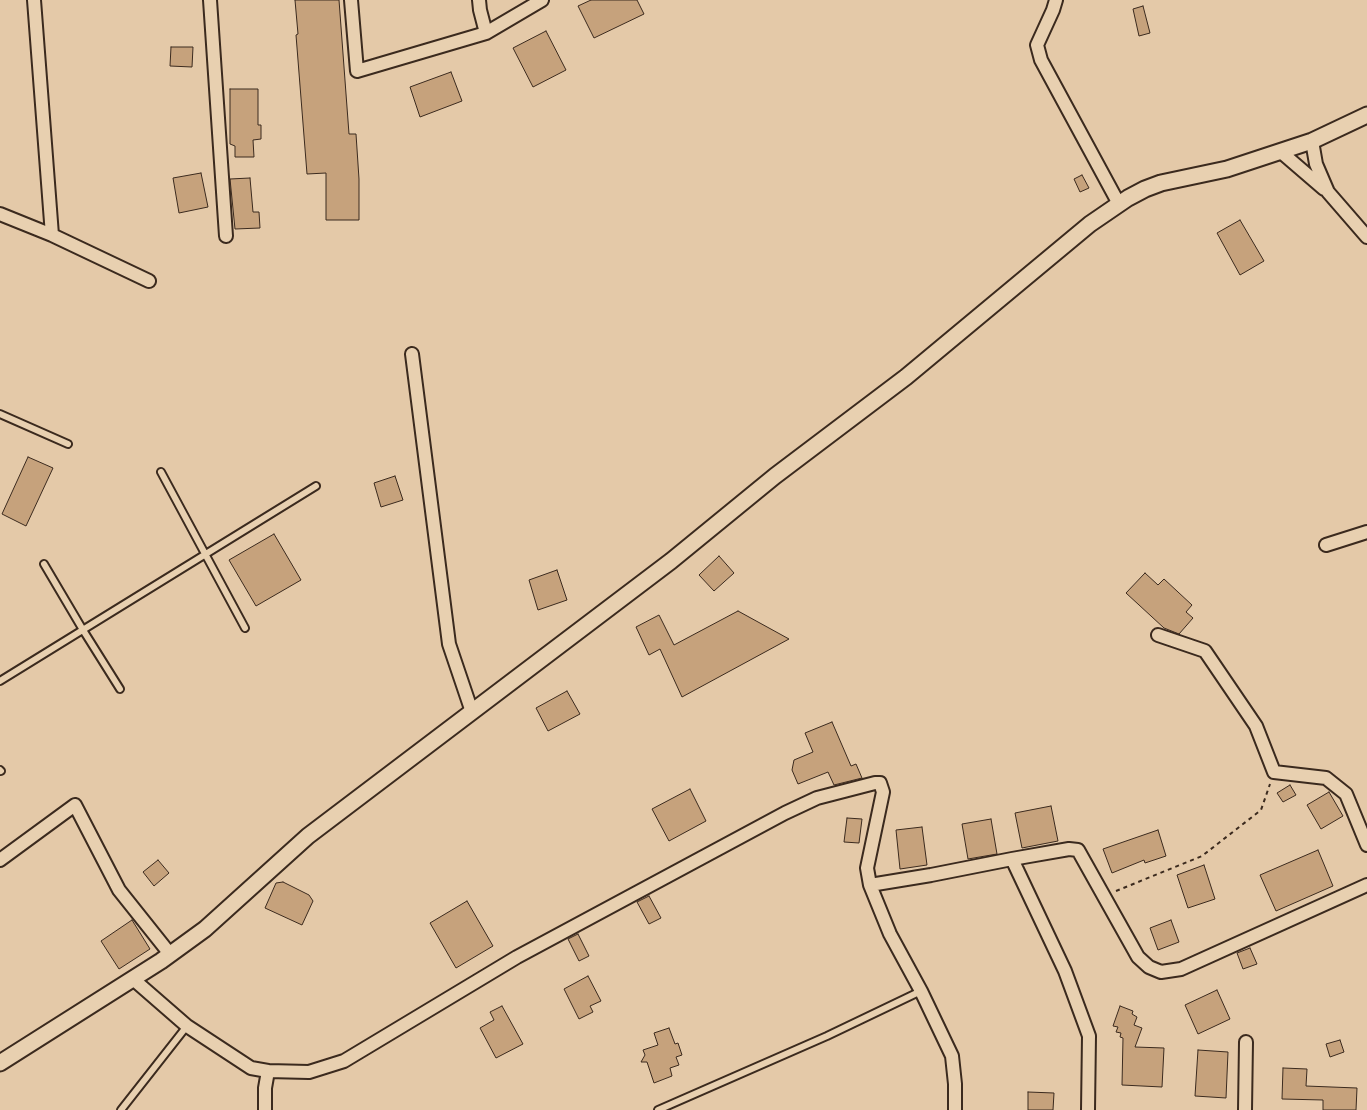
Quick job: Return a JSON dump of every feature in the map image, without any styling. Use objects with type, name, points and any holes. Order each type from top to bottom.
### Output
[{"type":"street","points":[[34,0],[52,235]]},
{"type":"street","points":[[210,0],[226,236]]},
{"type":"street","points":[[351,0],[357,71],[486,33],[542,0]]},
{"type":"street","points":[[479,0],[486,33]]},
{"type":"street","points":[[1056,0],[1037,45],[1041,60],[1120,204]]},
{"type":"street","points":[[0,1063],[132,979],[205,929],[308,836],[671,561],[775,476],[906,377],[1075,236],[1120,204],[1145,189],[1161,183],[1227,169],[1281,152],[1312,141],[1367,115]]},
{"type":"street","points":[[1312,141],[1316,164],[1328,192]]},
{"type":"street","points":[[1281,152],[1328,192],[1367,237]]},
{"type":"street","points":[[0,214],[52,235],[148,281]]},
{"type":"street","points":[[412,354],[449,644],[472,712]]},
{"type":"street","points":[[1326,545],[1367,532]]},
{"type":"street","points":[[1158,636],[1205,651],[1256,726],[1274,772],[1326,778],[1346,794],[1367,845]]},
{"type":"street","points":[[132,979],[186,1026],[251,1068],[268,1071],[308,1072],[344,1061],[517,957],[785,813],[817,798],[880,783],[883,792],[867,868],[870,885],[890,934],[921,991],[952,1056],[955,1110]]},
{"type":"street","points":[[0,860],[75,805],[119,890],[170,954]]},
{"type":"street","points":[[870,885],[1069,849],[1078,850],[1138,957],[1149,967],[1161,972],[1181,969],[1367,885]]},
{"type":"street","points":[[1012,859],[1065,970],[1089,1036],[1088,1110]]},
{"type":"street","points":[[1245,1110],[1246,1042]]},
{"type":"street","points":[[265,1110],[265,1088],[268,1071]]},
{"type":"lane","points":[[0,414],[68,444]]},
{"type":"lane","points":[[161,472],[244,628]]},
{"type":"lane","points":[[0,681],[316,486]]},
{"type":"lane","points":[[44,564],[120,689]]},
{"type":"lane","points":[[658,1110],[827,1036],[921,991]]},
{"type":"lane","points":[[121,1110],[186,1026]]},
{"type":"path","points":[[1104,896],[1202,856],[1261,810],[1274,772]]},
{"type":"building","points":[[295,0],[339,0],[349,134],[356,134],[359,220],[326,220],[326,173],[307,174]]},
{"type":"building","points":[[591,0],[637,0],[644,14],[594,38],[578,6]]},
{"type":"building","points":[[1143,6],[1150,33],[1139,36],[1133,9]]},
{"type":"building","points":[[546,31],[566,70],[533,87],[513,48]]},
{"type":"building","points":[[171,47],[193,47],[192,67],[170,66]]},
{"type":"building","points":[[451,72],[462,101],[420,117],[410,87]]},
{"type":"building","points":[[230,89],[258,89],[258,125],[261,125],[261,139],[253,140],[254,157],[235,157],[235,146],[230,144]]},
{"type":"building","points":[[201,173],[208,207],[179,213],[173,178]]},
{"type":"building","points":[[1082,175],[1089,188],[1080,192],[1074,179]]},
{"type":"building","points":[[250,178],[253,212],[259,212],[260,228],[235,229],[230,179]]},
{"type":"building","points":[[1240,220],[1264,261],[1240,275],[1217,233]]},
{"type":"building","points":[[28,457],[53,468],[26,526],[2,514]]},
{"type":"building","points":[[395,476],[403,500],[381,507],[374,483]]},
{"type":"building","points":[[274,534],[301,580],[256,606],[229,560]]},
{"type":"building","points":[[719,556],[734,573],[714,591],[699,575]]},
{"type":"building","points":[[557,570],[567,600],[538,610],[529,580]]},
{"type":"building","points":[[1145,573],[1158,585],[1164,579],[1192,605],[1186,612],[1193,618],[1179,634],[1164,628],[1126,593]]},
{"type":"building","points":[[738,611],[789,639],[682,697],[660,649],[649,655],[636,627],[659,615],[674,645]]},
{"type":"building","points":[[567,691],[580,714],[548,731],[536,708]]},
{"type":"building","points":[[832,722],[851,766],[856,764],[862,778],[834,785],[828,772],[798,784],[792,770],[794,760],[813,752],[805,733]]},
{"type":"building","points":[[1290,785],[1296,795],[1283,802],[1277,793]]},
{"type":"building","points":[[690,789],[706,821],[669,841],[652,809]]},
{"type":"building","points":[[1329,792],[1343,816],[1321,829],[1307,805]]},
{"type":"building","points":[[1051,806],[1058,841],[1022,848],[1015,813]]},
{"type":"building","points":[[847,818],[862,819],[859,843],[844,842]]},
{"type":"building","points":[[991,819],[997,854],[968,859],[962,824]]},
{"type":"building","points":[[922,827],[927,865],[900,869],[896,830]]},
{"type":"building","points":[[1158,830],[1166,856],[1145,863],[1144,860],[1112,873],[1103,849]]},
{"type":"building","points":[[1318,850],[1333,886],[1276,911],[1260,875]]},
{"type":"building","points":[[158,860],[169,873],[154,886],[143,872]]},
{"type":"building","points":[[1204,865],[1215,899],[1188,908],[1177,875]]},
{"type":"building","points":[[283,882],[309,895],[313,901],[302,925],[265,908],[276,883]]},
{"type":"building","points":[[649,896],[661,918],[649,924],[637,902]]},
{"type":"building","points":[[467,901],[493,946],[456,968],[430,923]]},
{"type":"building","points":[[132,920],[150,949],[119,969],[101,941]]},
{"type":"building","points":[[1171,920],[1179,942],[1158,950],[1150,928]]},
{"type":"building","points":[[578,934],[589,956],[579,961],[568,939]]},
{"type":"building","points":[[1250,948],[1257,964],[1243,969],[1237,953]]},
{"type":"building","points":[[588,976],[601,1001],[590,1006],[593,1012],[579,1019],[564,989]]},
{"type":"building","points":[[1217,990],[1230,1019],[1198,1034],[1185,1005]]},
{"type":"building","points":[[502,1006],[523,1044],[496,1058],[480,1028],[494,1020],[490,1012]]},
{"type":"building","points":[[1120,1006],[1133,1011],[1132,1014],[1137,1017],[1134,1025],[1142,1028],[1135,1047],[1164,1048],[1162,1087],[1122,1085],[1123,1038],[1120,1037],[1121,1033],[1116,1032],[1118,1027],[1113,1026]]},
{"type":"building","points":[[669,1028],[675,1044],[678,1043],[682,1055],[676,1057],[679,1065],[670,1068],[672,1076],[654,1083],[647,1062],[641,1062],[645,1055],[643,1050],[658,1045],[654,1033]]},
{"type":"building","points":[[1340,1040],[1344,1052],[1330,1057],[1326,1044]]},
{"type":"building","points":[[1198,1050],[1228,1052],[1226,1098],[1195,1096]]},
{"type":"building","points":[[1283,1068],[1307,1069],[1306,1086],[1357,1088],[1356,1110],[1323,1110],[1323,1100],[1282,1099]]},
{"type":"building","points":[[1028,1092],[1054,1093],[1053,1110],[1028,1110]]}]
